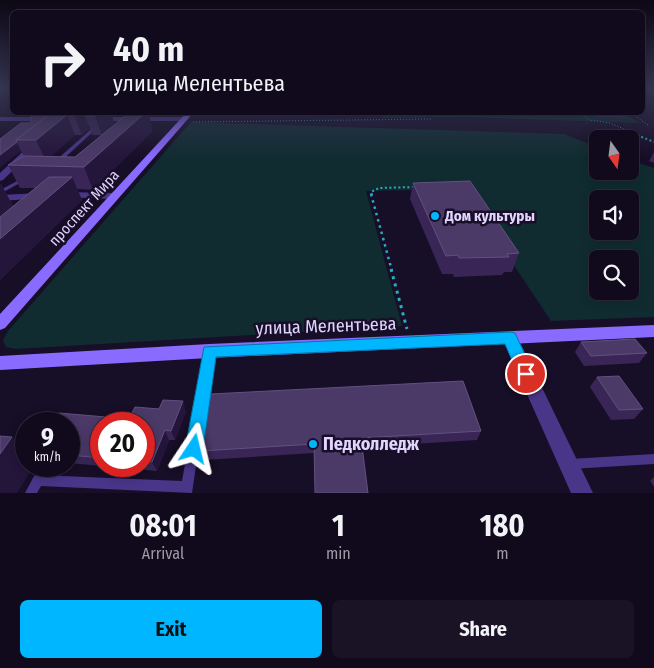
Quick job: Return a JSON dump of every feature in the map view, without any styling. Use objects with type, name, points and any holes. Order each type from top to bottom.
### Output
[{"type":"street","points":[[86,119],[186,118]]},
{"type":"street","name":"проспект Мира","points":[[0,324],[186,118]]},
{"type":"street","points":[[0,119],[56,119]]},
{"type":"street","points":[[0,178],[46,136]]},
{"type":"street","points":[[0,198],[44,199],[114,196]]},
{"type":"street","name":"улица Мелентьева","points":[[0,363],[209,351],[654,331]]},
{"type":"street","points":[[510,338],[582,493]]},
{"type":"lane","points":[[46,168],[54,164],[105,119]]},
{"type":"lane","points":[[0,192],[31,176]]},
{"type":"lane","points":[[31,493],[38,480],[187,490],[209,351]]},
{"type":"lane","points":[[567,464],[654,459]]},
{"type":"path","points":[[583,115],[590,120],[610,123],[654,142]]},
{"type":"path","points":[[634,115],[648,125]]},
{"type":"path","points":[[186,118],[432,119]]},
{"type":"path","points":[[411,343],[372,192],[379,188],[416,187]]},
{"type":"green space","points":[[381,115],[628,115],[639,123],[465,117],[382,118]]},
{"type":"green space","points":[[191,122],[564,134],[589,144],[589,180],[639,180],[639,163],[654,168],[654,317],[551,321],[463,189],[366,191],[402,326],[16,349],[6,347],[3,340],[8,331]]},
{"type":"building","points":[[31,115],[48,115],[0,155],[0,139],[21,123],[31,123]]},
{"type":"building","points":[[48,115],[67,115],[36,140],[16,140]]},
{"type":"building","points":[[126,115],[143,115],[84,167],[8,165],[24,156],[75,157]]},
{"type":"building","points":[[49,177],[72,177],[0,239],[0,217]]},
{"type":"building","points":[[470,181],[519,253],[507,254],[509,257],[459,258],[458,255],[446,256],[413,183]]},
{"type":"building","points":[[635,339],[647,353],[591,356],[581,342]]},
{"type":"building","points":[[619,376],[643,409],[619,410],[597,377]]},
{"type":"building","name":"Педколледж","points":[[463,381],[481,431],[361,438],[368,493],[315,493],[314,444],[201,451],[211,394]]},
{"type":"building","points":[[163,400],[183,401],[171,431],[165,430],[155,455],[155,412],[132,412],[135,407],[159,409]]},
{"type":"building","points":[[80,415],[90,416],[90,457],[80,456]]},
{"type":"building","points":[[0,436],[12,437],[0,454]]},
{"type":"place","name":"Дом культуры","points":[[435,216]]},
{"type":"place","name":"Педколледж","points":[[313,444]]},
{"type":"route","points":[[194,449],[209,351],[510,338],[526,374]]}]
